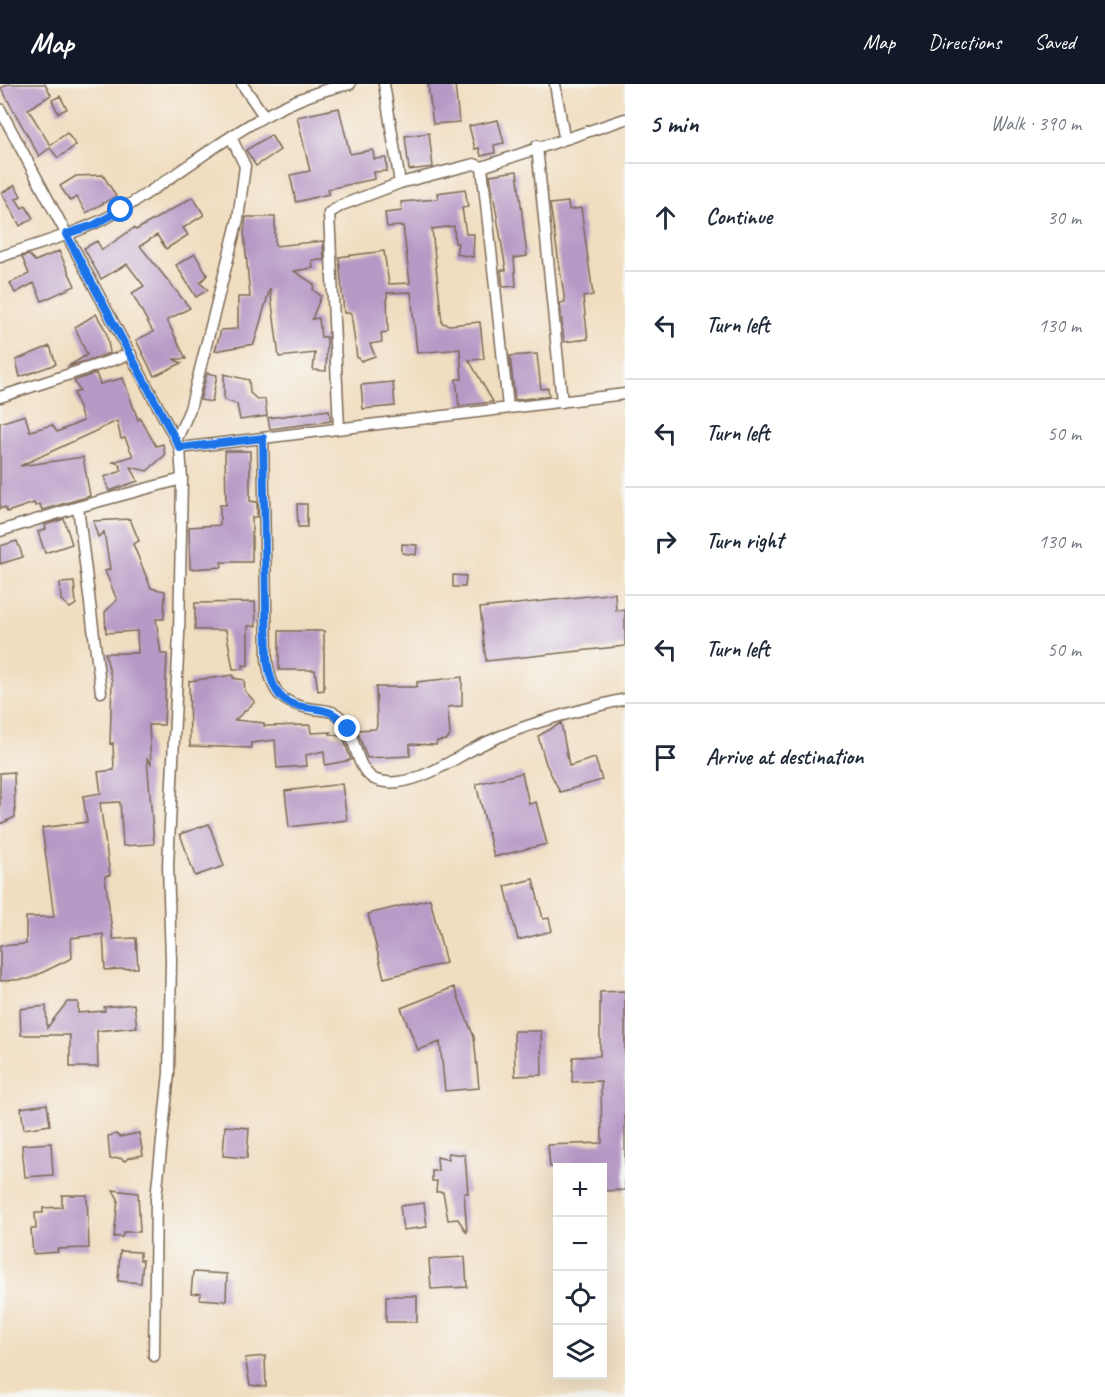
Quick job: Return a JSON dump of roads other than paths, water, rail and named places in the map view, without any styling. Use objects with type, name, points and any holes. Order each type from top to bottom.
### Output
[{"type":"street","points":[[242,84],[264,116]]},
{"type":"street","points":[[0,257],[94,225],[121,210],[264,116],[307,94],[350,84]]},
{"type":"street","points":[[384,84],[400,183]]},
{"type":"street","points":[[555,84],[564,137]]},
{"type":"street","points":[[0,109],[178,444],[182,479],[179,635],[168,865],[171,960],[169,1073],[156,1198],[154,1356]]},
{"type":"street","points":[[339,428],[330,213],[342,205],[400,183],[474,164],[482,167],[537,146],[625,119]]},
{"type":"street","points":[[178,444],[190,409],[238,219],[245,166],[231,137]]},
{"type":"street","points":[[537,146],[562,402]]},
{"type":"street","points":[[482,167],[508,407]]},
{"type":"street","points":[[0,397],[131,354]]},
{"type":"street","points":[[178,444],[263,438],[625,394]]},
{"type":"street","points":[[263,438],[267,659],[270,681],[282,698],[294,705],[326,710],[338,716],[348,729],[366,771],[372,778],[396,783],[422,776],[484,743],[530,724],[625,699]]},
{"type":"street","points":[[0,531],[182,479]]},
{"type":"street","points":[[78,507],[100,692]]}]
